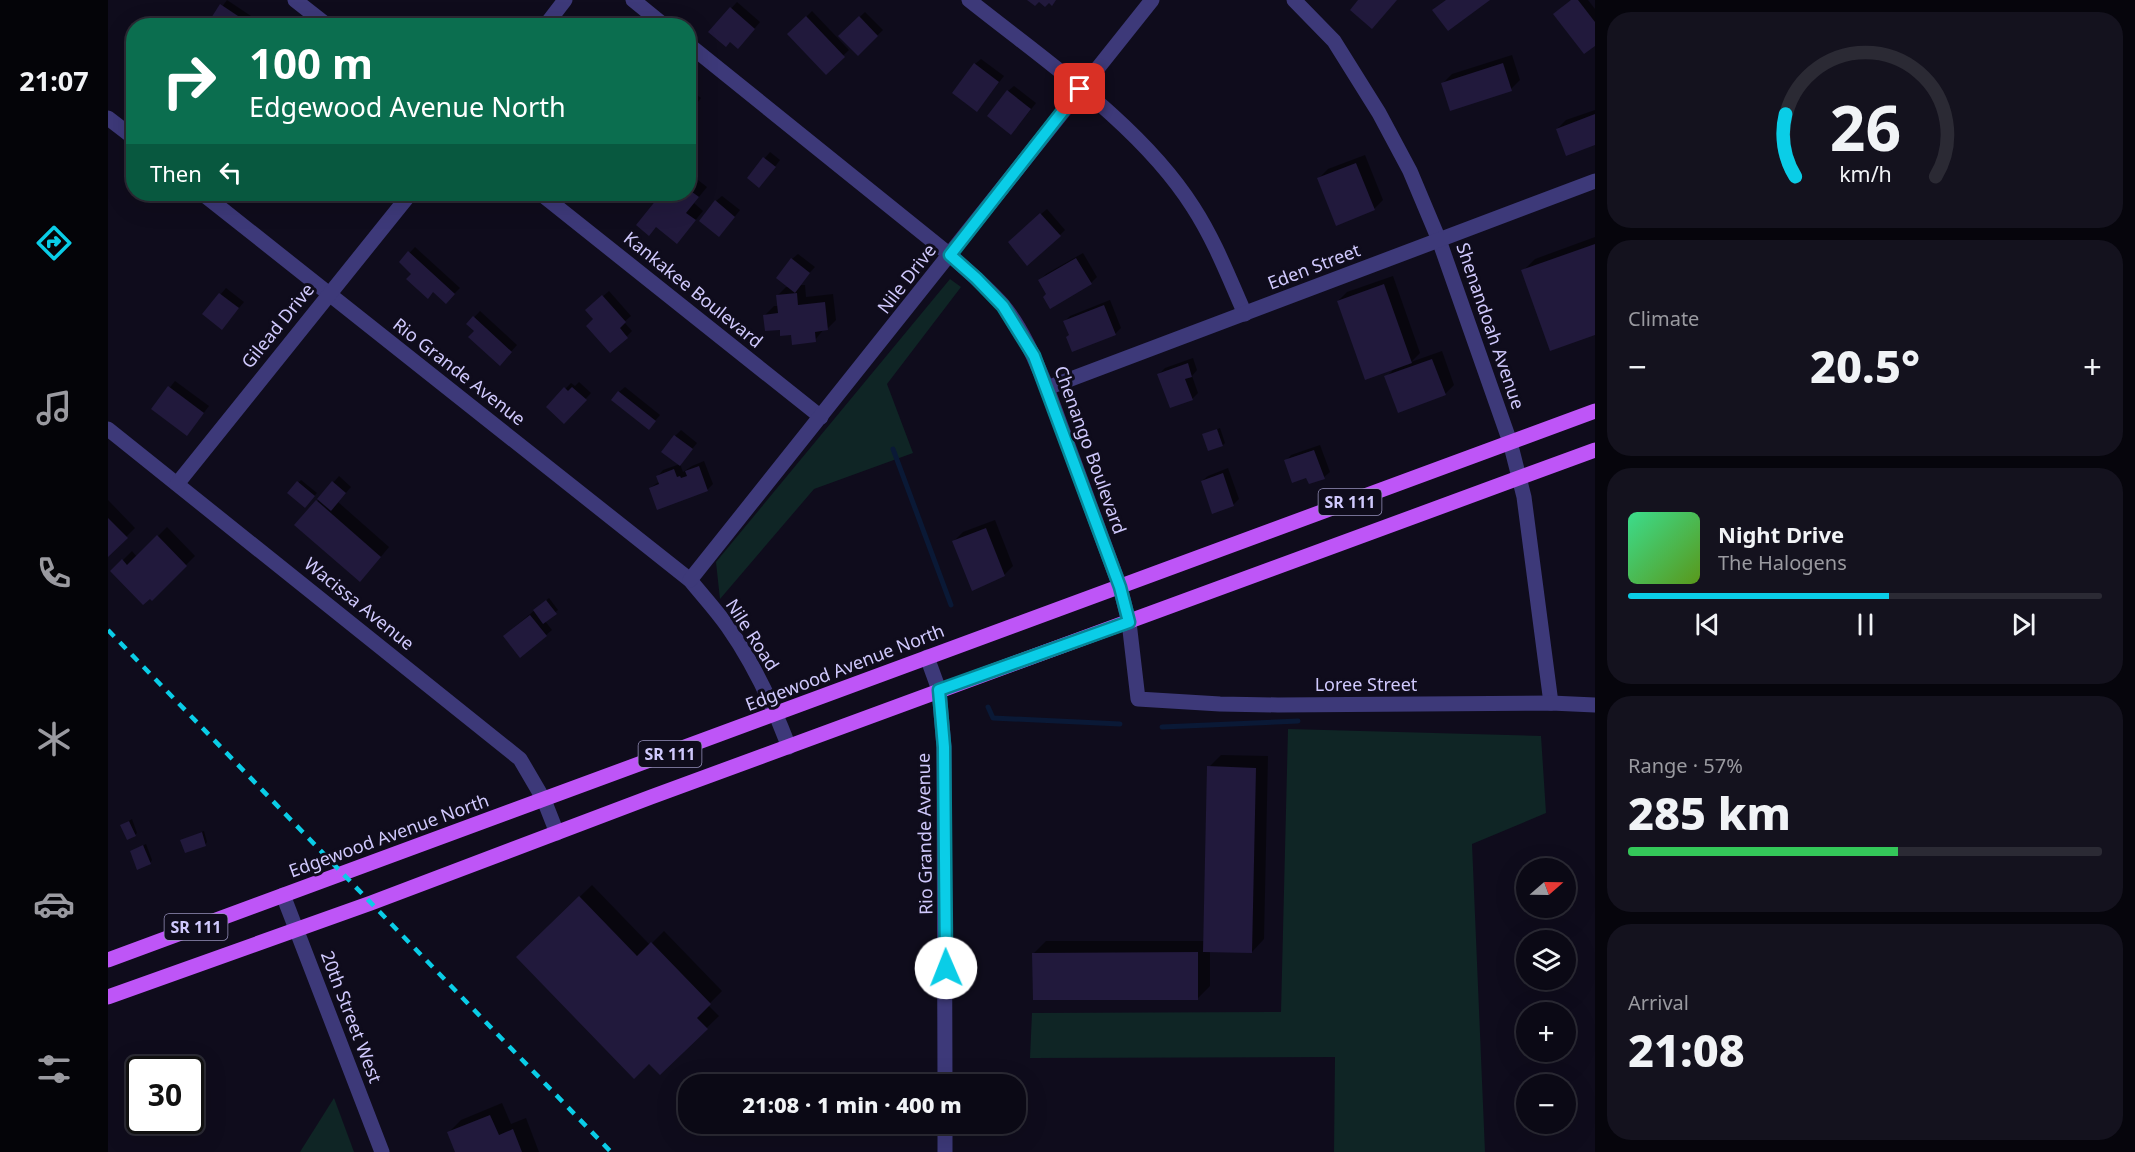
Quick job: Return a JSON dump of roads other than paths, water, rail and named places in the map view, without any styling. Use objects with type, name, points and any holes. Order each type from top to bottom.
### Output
[{"type":"main road","name":"Edgewood Avenue North","points":[[108,960],[1595,411]]},
{"type":"main road","name":"SR 111","points":[[108,998],[295,928],[371,903],[939,690],[1595,450]]},
{"type":"street","points":[[296,0],[318,18]]},
{"type":"street","points":[[551,18],[565,0]]},
{"type":"street","points":[[633,0],[655,18]]},
{"type":"street","points":[[969,0],[1120,123],[1165,170],[1193,207],[1217,249],[1245,314]]},
{"type":"street","name":"Nile Drive","points":[[690,580],[1152,0]]},
{"type":"street","name":"Shenandoah Avenue","points":[[1294,0],[1334,41],[1379,113],[1410,171],[1439,240],[1510,442],[1524,497],[1551,703]]},
{"type":"street","name":"Chenango Boulevard","points":[[696,51],[950,255],[1003,306],[1034,356],[1120,587],[1129,622],[1138,699]]},
{"type":"street","points":[[108,118],[126,132]]},
{"type":"street","name":"Eden Street","points":[[1047,388],[1595,182]]},
{"type":"street","name":"Rio Grande Avenue","points":[[212,201],[690,580]]},
{"type":"street","name":"Gilead Drive","points":[[177,484],[404,201]]},
{"type":"street","name":"Kankakee Boulevard","points":[[550,201],[822,417]]},
{"type":"street","name":"Wacissa Avenue","points":[[108,429],[520,759],[544,800],[557,833]]},
{"type":"street","name":"Nile Road","points":[[690,580],[728,627],[755,670],[789,747]]},
{"type":"street","name":"Rio Grande Avenue","points":[[927,657],[939,690],[944,747],[945,1074]]},
{"type":"street","name":"Loree Street","points":[[1138,699],[1255,705],[1551,703],[1595,705]]},
{"type":"street","name":"20th Street West","points":[[283,895],[382,1152]]},
{"type":"street","points":[[945,1134],[945,1152]]},
{"type":"waterway","points":[[893,449],[951,605]]},
{"type":"waterway","points":[[988,707],[993,718],[1120,724]]},
{"type":"waterway","points":[[1162,727],[1298,721]]},
{"type":"railway","points":[[108,630],[611,1152]]}]
